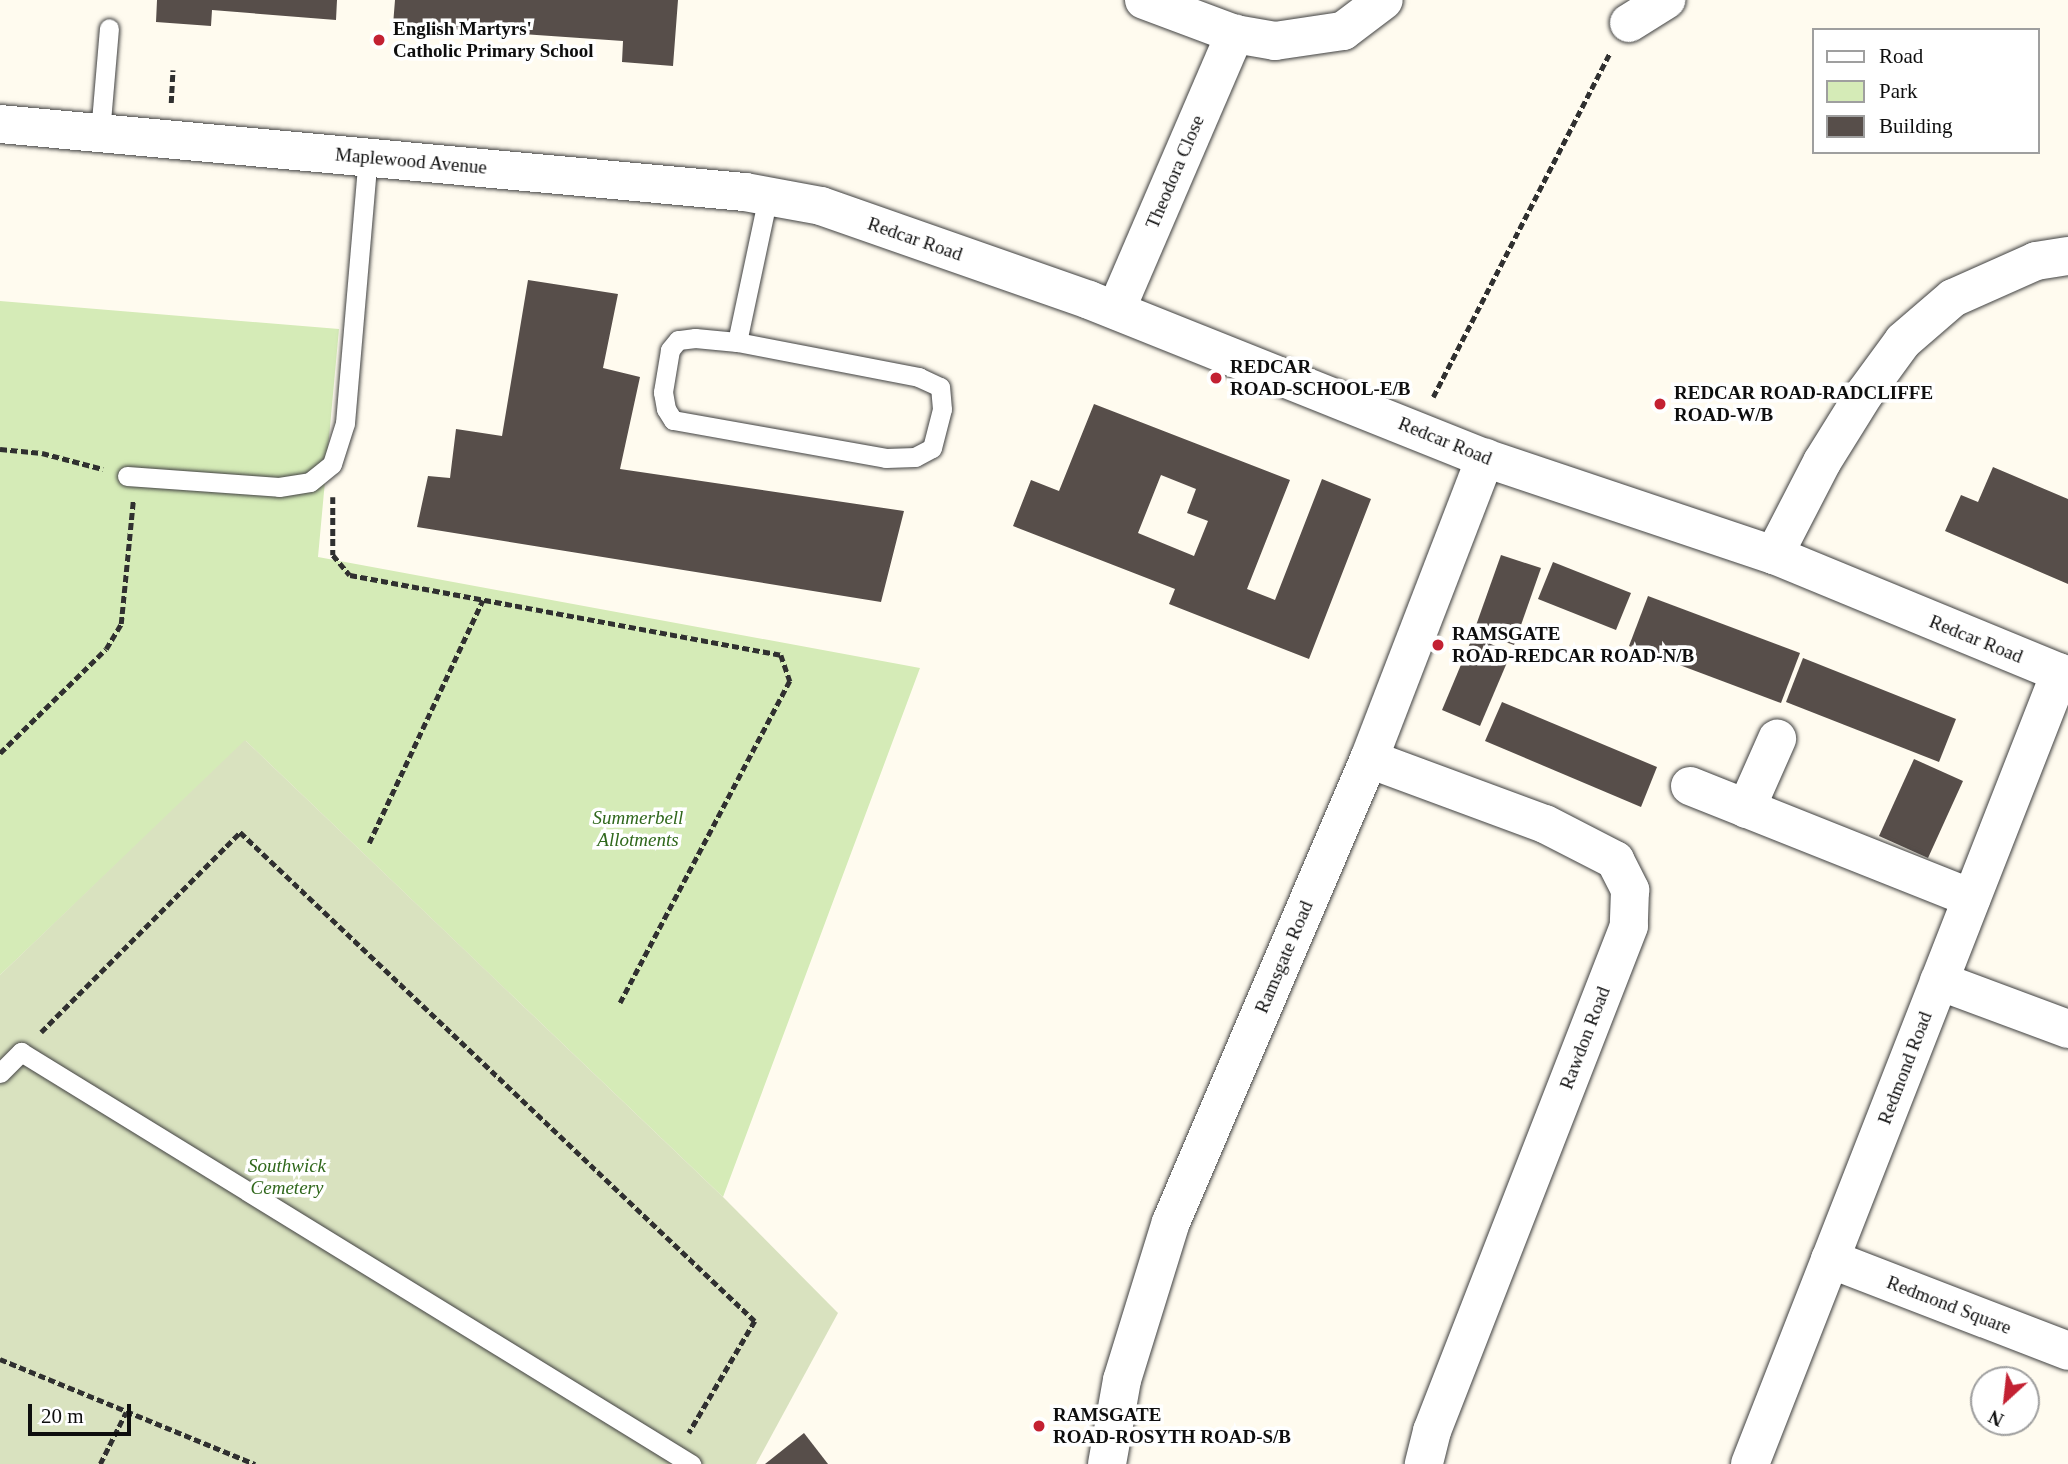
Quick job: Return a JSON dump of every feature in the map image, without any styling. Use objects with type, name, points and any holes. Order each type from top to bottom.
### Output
[{"type":"street","points":[[1144,0],[1200,10],[1235,34],[1275,41],[1343,31],[1384,0]]},
{"type":"street","points":[[1629,23],[1666,0]]},
{"type":"street","name":"Theodora Close","points":[[1116,310],[1235,34]]},
{"type":"street","name":"Maplewood Avenue","points":[[0,124],[746,191],[821,206]]},
{"type":"street","name":"Redcar Road","points":[[821,206],[1116,310],[1485,458],[1774,555],[2064,674]]},
{"type":"street","points":[[1774,555],[1822,462],[1865,393],[1903,341],[1953,298],[2036,261],[2068,256]]},
{"type":"street","name":"Ramsgate Road","points":[[1107,1464],[1122,1380],[1171,1222],[1369,759],[1485,458]]},
{"type":"street","name":"Redmond Road","points":[[1750,1464],[1939,981],[2064,674]]},
{"type":"street","points":[[1746,808],[1777,738]]},
{"type":"street","name":"Rawdon Road","points":[[1369,759],[1545,824],[1615,860],[1630,890],[1629,926],[1432,1431],[1424,1464]]},
{"type":"street","points":[[1690,786],[1972,898]]},
{"type":"street","points":[[1939,981],[2068,1029]]},
{"type":"street","name":"Redmond Square","points":[[1830,1259],[2068,1352]]},
{"type":"lane","points":[[100,133],[108,28]]},
{"type":"lane","points":[[131,477],[279,487],[310,482],[332,464],[345,424],[368,157]]},
{"type":"lane","points":[[737,342],[768,196]]},
{"type":"lane","points":[[695,338],[737,342],[919,377],[940,387],[942,409],[932,448],[915,457],[886,458],[673,420],[666,409],[663,392],[670,350],[678,341],[695,338]]},
{"type":"lane","points":[[0,1073],[21,1052],[683,1460]]},
{"type":"path","points":[[1416,430],[1608,56],[1629,23]]},
{"type":"path","points":[[0,449],[42,453],[131,477],[121,624],[106,649],[0,752]]},
{"type":"path","points":[[332,464],[333,555],[350,575],[781,655],[790,681],[620,1003]]},
{"type":"path","points":[[369,843],[483,599]]},
{"type":"path","points":[[21,1052],[240,832],[755,1321],[683,1460]]},
{"type":"path","points":[[0,1359],[256,1464]]},
{"type":"path","points":[[100,1464],[127,1411]]},
{"type":"green space","name":"Summerbell Allotments","points":[[0,301],[339,329],[318,557],[920,668],[723,1197],[246,741],[0,975]]},
{"type":"green space","name":"Southwick Cemetery","points":[[245,740],[723,1197],[838,1313],[756,1464],[0,1464],[0,975]]},
{"type":"building","points":[[157,0],[337,0],[336,20],[212,10],[211,26],[156,22]]},
{"type":"building","points":[[395,0],[678,0],[673,66],[622,62],[623,41],[393,25]]},
{"type":"building","points":[[528,280],[618,294],[603,368],[640,377],[620,469],[904,511],[881,602],[417,527],[428,476],[450,478],[456,429],[502,436]]},
{"type":"building","points":[[1094,404],[1290,480],[1247,589],[1275,600],[1322,479],[1371,499],[1309,659],[1169,604],[1175,589],[1013,526],[1031,480],[1059,491]],"holes":[[[1161,475],[1196,489],[1187,513],[1208,521],[1194,556],[1138,533]]]},
{"type":"building","points":[[1993,467],[2068,499],[2068,584],[1945,531],[1961,495],[1978,502]]},
{"type":"building","points":[[1501,555],[1541,568],[1514,645],[1474,631]]},
{"type":"building","points":[[1553,562],[1631,593],[1616,630],[1538,599]]},
{"type":"building","points":[[1648,596],[1800,653],[1781,703],[1629,646]]},
{"type":"building","points":[[1473,636],[1511,653],[1480,726],[1442,710]]},
{"type":"building","points":[[1803,658],[1956,719],[1939,762],[1786,702]]},
{"type":"building","points":[[1502,702],[1657,767],[1641,807],[1485,741]]},
{"type":"building","points":[[1914,759],[1963,781],[1928,858],[1879,836]]},
{"type":"building","points":[[804,1433],[828,1464],[765,1464]]},
{"type":"place","name":"English Martyrs' Catholic Primary School","points":[[379,40]]},
{"type":"place","name":"REDCAR ROAD-SCHOOL-E/B","points":[[1216,378]]},
{"type":"place","name":"REDCAR ROAD-RADCLIFFE ROAD-W/B","points":[[1660,404]]},
{"type":"place","name":"RAMSGATE ROAD-REDCAR ROAD-N/B","points":[[1438,645]]},
{"type":"place","name":"RAMSGATE ROAD-ROSYTH ROAD-S/B","points":[[1039,1426]]}]
